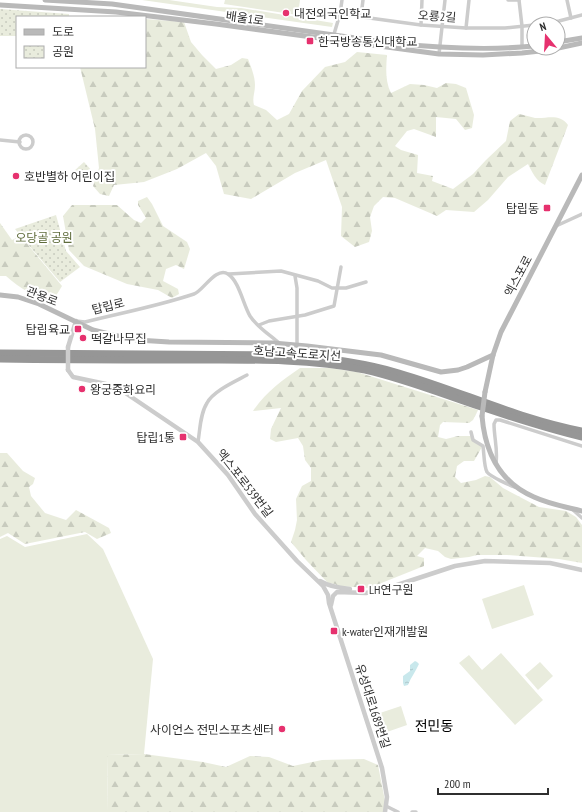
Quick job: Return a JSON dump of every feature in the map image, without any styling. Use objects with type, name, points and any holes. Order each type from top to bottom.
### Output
[{"type":"highway","name":"호남고속도로지선","points":[[0,353],[298,355],[332,359],[367,365],[399,373],[532,418],[582,431]]},
{"type":"highway","name":"호남고속도로지선","points":[[0,359],[237,360],[298,361],[332,364],[398,378],[524,421],[582,437]]},
{"type":"main road","name":"배울1로","points":[[46,0],[112,2],[391,43],[484,49],[526,47]]},
{"type":"main road","name":"배울1로","points":[[0,5],[116,12],[439,54],[483,56],[549,50],[582,43]]},
{"type":"main road","points":[[566,41],[582,38]]},
{"type":"main road","name":"엑스포로","points":[[496,464],[486,445],[482,416],[485,392],[493,355],[508,316],[582,175]]},
{"type":"main road","name":"관용로","points":[[0,295],[18,297],[39,304],[76,321]]},
{"type":"main road","name":"탑립로","points":[[76,321],[93,330],[136,340],[280,344],[381,355],[441,372],[454,371],[467,367],[493,355]]},
{"type":"main road","points":[[496,464],[509,481],[535,498],[582,511]]},
{"type":"street","points":[[334,34],[340,14],[342,0]]},
{"type":"street","points":[[361,16],[363,0]]},
{"type":"street","points":[[421,25],[422,0]]},
{"type":"street","points":[[439,54],[445,0]]},
{"type":"street","points":[[466,28],[469,0]]},
{"type":"street","points":[[508,0],[519,0],[522,26],[522,47]]},
{"type":"street","points":[[567,0],[571,18]]},
{"type":"street","name":"오룡2길","points":[[340,14],[421,25],[466,28],[505,28],[526,26]]},
{"type":"street","points":[[566,19],[582,15]]},
{"type":"street","points":[[0,140],[20,142]]},
{"type":"street","points":[[555,226],[582,214]]},
{"type":"street","points":[[259,325],[269,321],[305,315],[334,306],[341,267]]},
{"type":"street","name":"탑립로","points":[[76,321],[85,322],[197,294],[209,280],[219,273],[225,272],[229,274],[281,271],[318,281],[332,288],[338,288]]},
{"type":"street","points":[[229,274],[237,286],[250,316],[280,344]]},
{"type":"street","points":[[295,276],[297,346]]},
{"type":"street","points":[[338,288],[346,288],[366,282]]},
{"type":"street","name":"엑스포로539번길","points":[[76,321],[68,347],[68,370],[73,377],[106,384],[121,390],[198,442],[228,475],[255,514],[297,561],[315,578]]},
{"type":"street","points":[[198,442],[207,402],[216,393],[247,374]]},
{"type":"street","points":[[496,464],[497,455],[494,440],[494,424],[496,420],[582,446]]},
{"type":"street","points":[[471,432],[474,440],[483,446],[487,472],[510,486],[516,487]]},
{"type":"street","points":[[572,508],[582,518]]},
{"type":"street","points":[[315,578],[330,585],[334,585],[336,589],[366,593],[382,590],[455,566],[485,561],[550,563],[582,570]]},
{"type":"street","points":[[315,578],[329,594]]},
{"type":"street","points":[[329,594],[326,587],[330,585]]},
{"type":"street","points":[[329,594],[336,589]]},
{"type":"street","name":"유성대로1689번길","points":[[329,594],[329,603],[382,768],[387,797],[385,812]]},
{"type":"street","points":[[386,806],[398,812]]},
{"type":"green space","points":[[142,0],[169,0],[217,7],[241,8],[333,23],[332,27]]},
{"type":"green space","name":"대전외국인학교","points":[[225,0],[300,0],[298,15],[224,4]]},
{"type":"green space","points":[[0,9],[69,14],[69,16],[16,16],[16,36],[0,36]]},
{"type":"green space","points":[[146,19],[184,22],[191,42],[216,69],[231,65],[242,58],[248,59],[255,82],[253,100],[254,105],[266,110],[277,120],[289,114],[302,91],[325,67],[345,62],[357,52],[387,55],[386,70],[391,93],[410,84],[437,88],[446,83],[456,84],[466,88],[474,115],[472,128],[465,130],[456,119],[436,117],[436,137],[414,129],[407,131],[395,146],[401,150],[418,155],[417,173],[433,176],[432,181],[453,189],[473,174],[506,141],[510,121],[519,114],[535,118],[553,117],[561,119],[568,125],[545,185],[537,179],[528,164],[508,177],[488,200],[474,212],[446,210],[437,216],[395,198],[383,197],[374,206],[370,217],[372,231],[369,242],[355,247],[341,236],[342,207],[326,160],[295,173],[251,199],[224,194],[216,166],[206,153],[177,169],[144,182],[114,185],[109,196],[100,194],[93,186],[99,168],[95,129],[80,68],[146,68]]},
{"type":"green space","points":[[84,162],[93,172],[83,181],[74,171]]},
{"type":"green space","points":[[147,197],[163,226],[187,242],[190,249],[184,269],[176,265],[166,269],[163,281],[178,289],[179,294],[172,298],[158,290],[127,284],[84,266],[69,250],[63,216],[72,205],[117,205],[134,220],[141,223],[146,218],[138,205],[138,201]]},
{"type":"green space","name":"오당골 공원","points":[[56,215],[66,251],[80,267],[60,282],[15,229]]},
{"type":"green space","points":[[0,223],[12,240],[18,237],[24,240],[62,286],[54,299],[47,299],[34,295],[22,289],[6,276],[0,276]]},
{"type":"green space","points":[[300,368],[329,368],[357,372],[478,410],[473,420],[469,423],[443,422],[440,425],[438,437],[446,439],[458,436],[472,436],[482,447],[474,461],[464,461],[457,466],[455,477],[461,483],[476,480],[485,476],[490,477],[503,488],[539,507],[566,511],[576,517],[582,525],[582,563],[559,559],[507,555],[477,555],[451,559],[445,557],[438,551],[425,548],[417,556],[424,558],[424,566],[369,588],[338,586],[328,583],[291,542],[297,520],[296,499],[302,486],[311,481],[311,468],[305,460],[303,446],[298,438],[276,442],[270,439],[271,429],[281,408],[253,411],[275,387]]},
{"type":"green space","points":[[0,453],[7,453],[23,471],[35,478],[33,484],[29,487],[31,496],[45,513],[66,520],[76,510],[109,528],[111,533],[97,539],[85,532],[25,544],[8,533],[0,537]]},
{"type":"green space","points":[[87,534],[103,549],[153,659],[144,754],[107,755],[108,812],[0,812],[0,539],[7,536],[25,547]]},
{"type":"green space","points":[[524,585],[534,615],[492,629],[482,599]]},
{"type":"green space","points":[[501,653],[543,700],[515,725],[459,663],[469,655],[482,670]]},
{"type":"green space","points":[[540,662],[553,676],[538,690],[525,675]]},
{"type":"green space","points":[[401,706],[407,725],[384,733],[377,714]]},
{"type":"green space","points":[[144,754],[203,762],[226,767],[250,756],[269,757],[293,766],[322,760],[364,759],[378,765],[386,806],[385,812],[108,812],[107,755]]},
{"type":"water","points":[[415,661],[419,664],[408,685],[404,686],[403,676],[410,671],[410,665]]},
{"type":"place","name":"대전외국인학교","points":[[286,13]]},
{"type":"place","name":"한국방송통신대학교","points":[[310,41]]},
{"type":"place","name":"호반별하 어린이집","points":[[16,176]]},
{"type":"place","name":"탑립동","points":[[547,208]]},
{"type":"place","name":"탑립육교","points":[[78,329]]},
{"type":"place","name":"떡갈나무집","points":[[83,338]]},
{"type":"place","name":"왕궁중화요리","points":[[82,389]]},
{"type":"place","name":"탑립1통","points":[[183,437]]},
{"type":"place","name":"LH연구원","points":[[361,589]]},
{"type":"place","name":"k-water인재개발원","points":[[334,631]]},
{"type":"place","name":"사이언스 전민스포츠센터","points":[[282,729]]},
{"type":"district","name":"전민동","points":[[434,726]]}]
